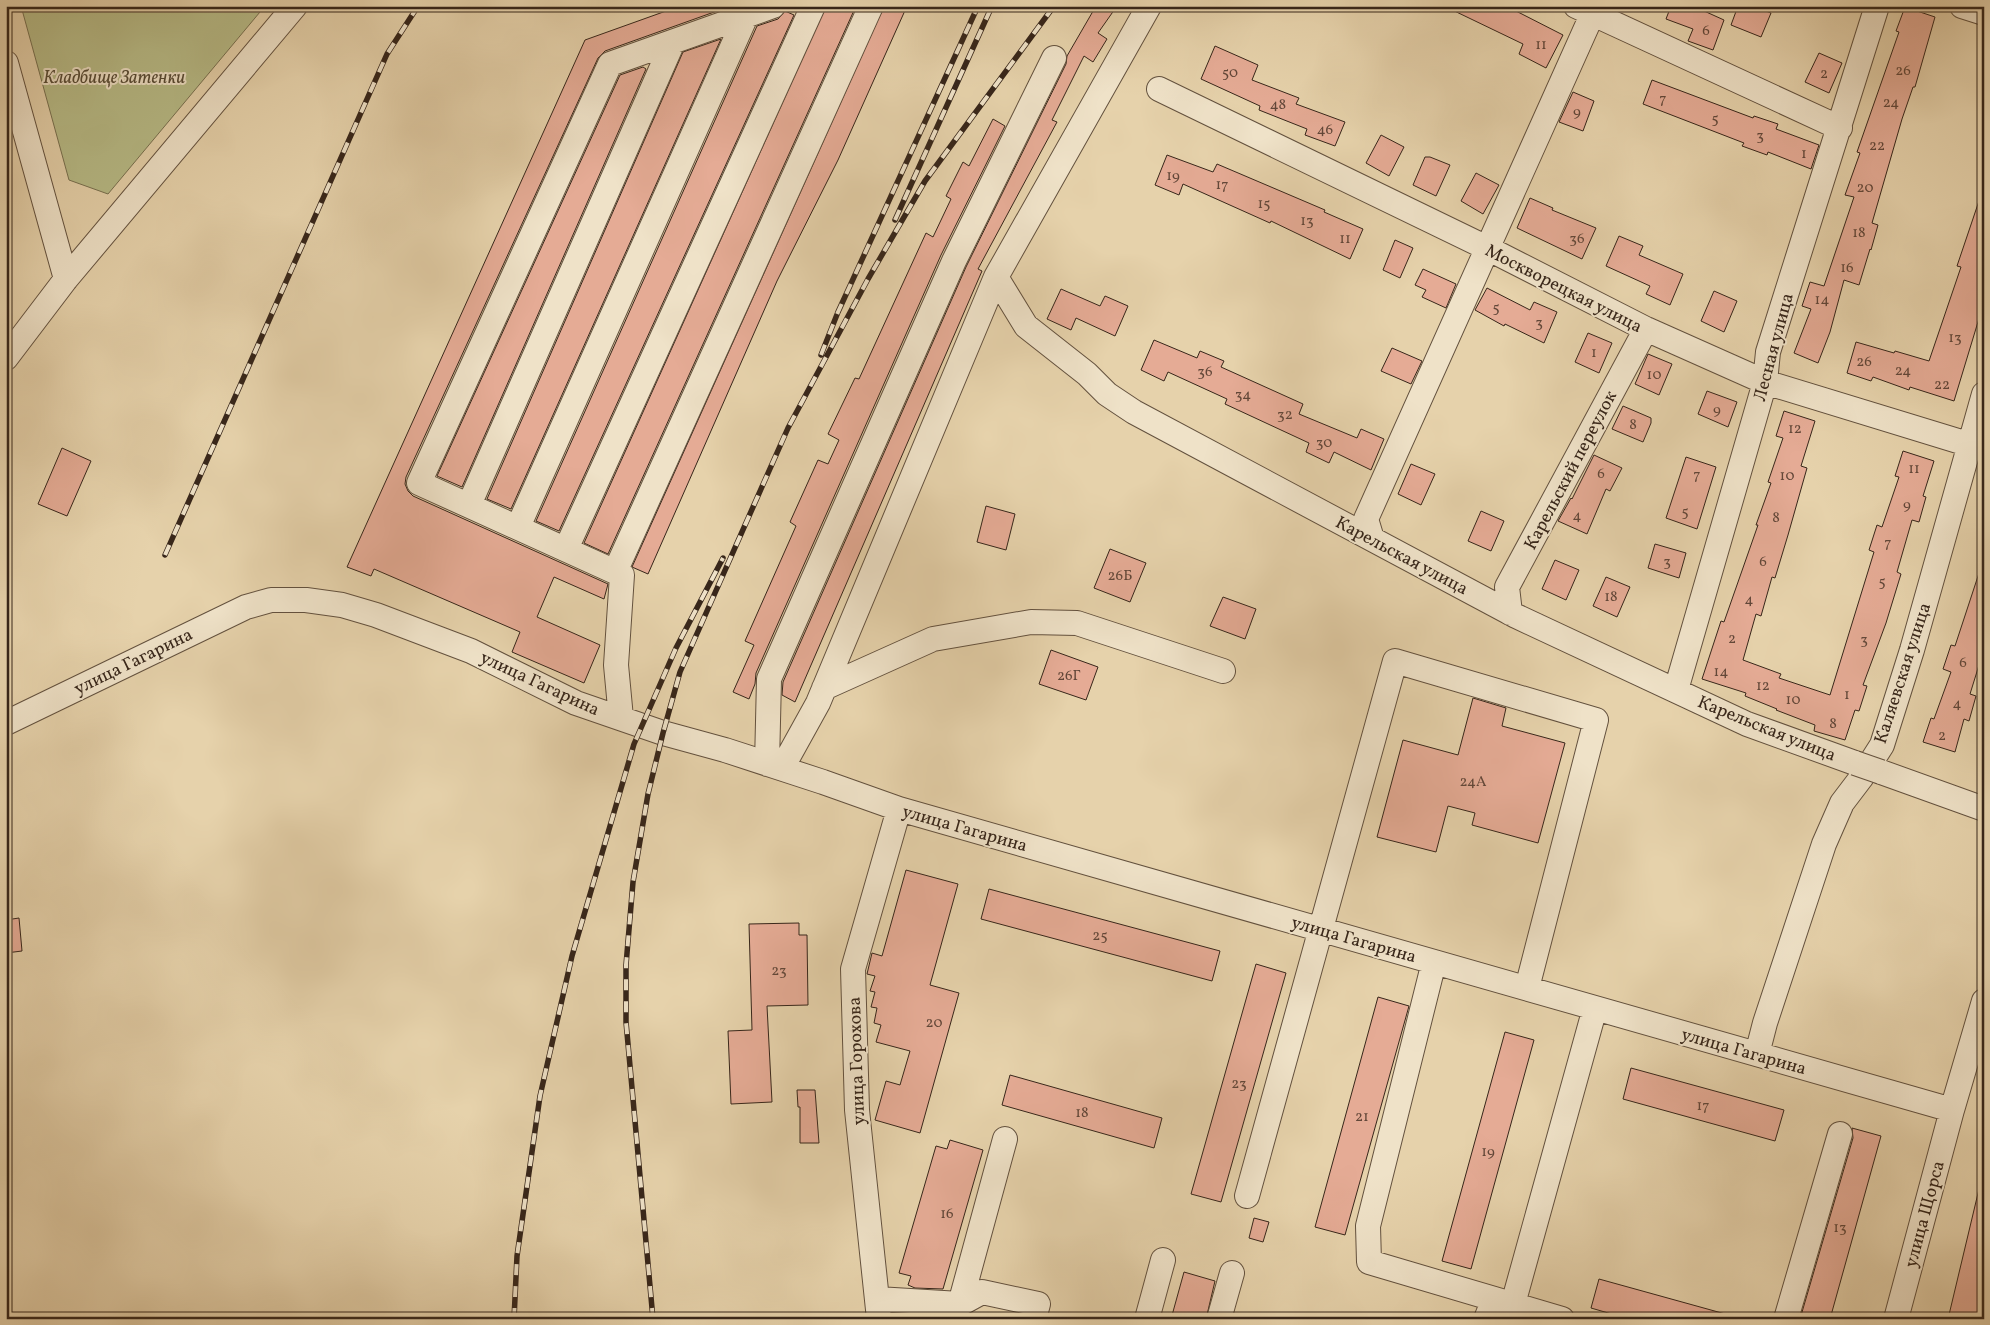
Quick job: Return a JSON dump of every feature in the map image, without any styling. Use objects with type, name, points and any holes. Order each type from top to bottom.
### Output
[{"type":"street","points":[[6,358],[66,279],[295,6]]},
{"type":"street","points":[[621,718],[616,665],[622,575],[419,482],[610,64],[773,6]]},
{"type":"street","points":[[566,549],[814,6]]},
{"type":"street","points":[[615,572],[871,6]]},
{"type":"street","points":[[775,766],[824,688],[996,277],[1149,6]]},
{"type":"street","name":"Лесная улица","points":[[1676,690],[1765,382],[1768,352],[1877,6]]},
{"type":"street","points":[[1962,6],[1984,13]]},
{"type":"street","points":[[1372,539],[1366,519],[1487,248],[1588,9],[1840,128]]},
{"type":"street","points":[[518,527],[746,16]]},
{"type":"street","points":[[469,505],[673,42]]},
{"type":"street","points":[[775,766],[769,680],[954,260],[1054,58]]},
{"type":"street","points":[[6,63],[66,279]]},
{"type":"street","name":"Москворецкая улица","points":[[1159,89],[1487,248],[1646,329],[1765,382],[1977,447]]},
{"type":"street","name":"Карельская улица","points":[[996,277],[1026,326],[1087,374],[1107,394],[1134,412],[1510,613],[1747,724],[1984,809]]},
{"type":"street","name":"Карельский переулок","points":[[1510,613],[1507,587],[1646,329]]},
{"type":"street","name":"Каляевская улица","points":[[1757,1054],[1765,1023],[1824,844],[1842,802],[1861,778],[1882,745],[1977,447],[1984,394]]},
{"type":"street","name":"улица Гагарина","points":[[6,723],[246,606],[271,600],[306,600],[342,605],[376,614],[472,651],[576,703],[663,733],[775,766],[899,809],[1952,1110]]},
{"type":"street","points":[[824,688],[933,639],[1031,622],[1077,623],[1223,671]]},
{"type":"street","points":[[1247,1196],[1395,661],[1596,720],[1527,988]]},
{"type":"street","name":"улица Горохова","points":[[878,1309],[856,1110],[853,969],[899,809]]},
{"type":"street","points":[[1434,962],[1368,1226],[1369,1262],[1498,1307],[1562,1319]]},
{"type":"street","name":"улица Щорса","points":[[1896,1319],[1952,1110],[1984,1001]]},
{"type":"street","points":[[1498,1307],[1595,1008]]},
{"type":"street","points":[[1786,1319],[1840,1134]]},
{"type":"street","points":[[960,1304],[1005,1139]]},
{"type":"street","points":[[1147,1319],[1163,1260]]},
{"type":"street","points":[[1219,1319],[1232,1273]]},
{"type":"street","points":[[878,1309],[960,1304],[982,1292],[1038,1304],[1034,1319]]},
{"type":"green space","name":"Кладбище Затенки","points":[[21,6],[265,6],[108,194],[69,180]]},
{"type":"building","points":[[680,6],[731,6],[605,51],[598,58],[406,477],[405,484],[413,496],[608,584],[604,599],[554,577],[537,617],[600,645],[584,683],[512,652],[520,632],[374,569],[371,576],[347,567],[585,40]]},
{"type":"building","points":[[826,6],[856,6],[608,554],[584,543]]},
{"type":"building","points":[[884,6],[907,6],[838,160],[777,281],[648,574],[632,567]]},
{"type":"building","points":[[1096,6],[1117,6],[1098,33],[1107,39],[1093,62],[1084,56],[1052,120],[1057,122],[978,269],[982,271],[795,702],[782,695],[783,682],[966,267],[1066,64],[1067,56]]},
{"type":"building","points":[[1444,6],[1516,6],[1514,10],[1563,35],[1546,68],[1519,54],[1523,44]]},
{"type":"building","points":[[1671,6],[1693,6],[1724,20],[1713,50],[1688,41],[1693,29],[1666,19]]},
{"type":"building","points":[[1738,6],[1753,6],[1771,13],[1761,37],[1731,25]]},
{"type":"building","points":[[1905,7],[1935,17],[1915,87],[1913,87],[1902,119],[1872,223],[1878,225],[1871,250],[1859,285],[1844,280],[1830,332],[1818,363],[1794,353],[1811,309],[1802,306],[1810,282],[1824,286],[1854,197],[1845,195],[1860,153],[1857,152],[1899,32],[1896,31]]},
{"type":"building","points":[[785,11],[794,15],[559,531],[536,521],[757,26],[778,19]]},
{"type":"building","points":[[721,39],[511,509],[487,499],[683,52]]},
{"type":"building","points":[[1215,46],[1258,65],[1252,80],[1299,98],[1296,104],[1345,122],[1335,146],[1305,135],[1307,129],[1259,110],[1260,106],[1201,79]]},
{"type":"building","points":[[1819,53],[1842,63],[1829,93],[1805,82]]},
{"type":"building","points":[[643,67],[646,69],[462,487],[437,476],[620,75]]},
{"type":"building","points":[[1652,80],[1753,118],[1754,116],[1778,124],[1776,129],[1819,145],[1811,169],[1768,152],[1767,155],[1742,146],[1744,143],[1643,104]]},
{"type":"building","points":[[1573,92],[1594,101],[1583,131],[1559,122]]},
{"type":"building","points":[[993,119],[1005,126],[941,255],[756,673],[755,684],[749,699],[733,692],[754,645],[745,641],[796,526],[790,522],[818,460],[828,464],[839,440],[828,434],[855,378],[859,379],[926,233],[933,237],[951,199],[946,196],[963,162],[969,166]]},
{"type":"building","points":[[1381,135],[1404,147],[1389,176],[1366,163]]},
{"type":"building","points":[[1167,155],[1213,172],[1217,164],[1325,210],[1324,212],[1363,229],[1350,259],[1271,221],[1270,223],[1183,184],[1179,195],[1155,185]]},
{"type":"building","points":[[1425,157],[1430,157],[1450,165],[1436,196],[1413,185]]},
{"type":"building","points":[[1476,173],[1499,185],[1483,214],[1461,201]]},
{"type":"building","points":[[1982,192],[1984,193],[1984,302],[1954,401],[1910,387],[1909,390],[1873,377],[1871,381],[1847,373],[1856,342],[1929,361],[1961,267],[1957,266]]},
{"type":"building","points":[[1530,198],[1553,208],[1552,210],[1596,228],[1582,259],[1517,228]]},
{"type":"building","points":[[1619,236],[1643,246],[1639,255],[1683,274],[1670,305],[1646,294],[1650,286],[1606,266]]},
{"type":"building","points":[[1395,240],[1413,248],[1400,278],[1383,270]]},
{"type":"building","points":[[1423,269],[1456,284],[1446,308],[1422,297],[1426,290],[1415,285]]},
{"type":"building","points":[[1487,288],[1530,310],[1534,302],[1557,312],[1544,343],[1505,324],[1504,326],[1475,310]]},
{"type":"building","points":[[1061,289],[1100,306],[1105,296],[1128,306],[1115,336],[1076,318],[1071,330],[1047,319]]},
{"type":"building","points":[[1714,291],[1737,301],[1724,332],[1701,321]]},
{"type":"building","points":[[1588,333],[1612,343],[1599,373],[1575,362]]},
{"type":"building","points":[[1154,340],[1197,358],[1200,351],[1224,361],[1221,367],[1303,404],[1299,414],[1357,438],[1361,429],[1384,439],[1371,470],[1334,452],[1329,463],[1306,452],[1309,443],[1225,404],[1227,399],[1168,372],[1164,381],[1141,370]]},
{"type":"building","points":[[1392,348],[1422,361],[1411,384],[1381,371]]},
{"type":"building","points":[[1648,354],[1672,364],[1659,395],[1635,384]]},
{"type":"building","points":[[1707,391],[1737,402],[1728,427],[1698,414]]},
{"type":"building","points":[[1623,406],[1651,418],[1651,423],[1643,442],[1612,429]]},
{"type":"building","points":[[1784,411],[1815,421],[1801,466],[1807,468],[1788,535],[1775,578],[1772,577],[1761,616],[1756,614],[1743,660],[1781,674],[1779,678],[1830,695],[1874,552],[1869,550],[1877,525],[1882,527],[1899,477],[1895,476],[1903,451],[1934,461],[1923,496],[1926,497],[1919,522],[1912,520],[1897,572],[1901,574],[1886,623],[1863,685],[1867,686],[1859,711],[1855,710],[1845,740],[1814,731],[1815,725],[1745,696],[1746,693],[1702,679],[1721,621],[1724,622],[1771,483],[1768,482],[1783,438],[1776,436]]},
{"type":"building","points":[[62,448],[91,461],[67,516],[38,504]]},
{"type":"building","points":[[1594,455],[1622,468],[1610,491],[1606,489],[1587,534],[1558,521],[1572,499]]},
{"type":"building","points":[[1686,457],[1716,467],[1697,529],[1666,518]]},
{"type":"building","points":[[1411,464],[1435,474],[1421,505],[1398,494]]},
{"type":"building","points":[[986,506],[1015,514],[1006,550],[977,542]]},
{"type":"building","points":[[1481,511],[1504,521],[1491,551],[1468,541]]},
{"type":"building","points":[[1655,544],[1686,553],[1679,578],[1648,568]]},
{"type":"building","points":[[1110,549],[1146,563],[1130,602],[1094,588]]},
{"type":"building","points":[[1555,560],[1579,570],[1566,600],[1542,589]]},
{"type":"building","points":[[1981,567],[1984,568],[1984,649],[1970,694],[1976,696],[1969,721],[1964,719],[1955,752],[1923,742],[1931,718],[1934,719],[1951,672],[1943,669],[1951,645],[1955,646]]},
{"type":"building","points":[[1606,577],[1630,587],[1617,617],[1593,606]]},
{"type":"building","points":[[1223,597],[1256,609],[1245,639],[1210,626]]},
{"type":"building","points":[[1051,650],[1098,667],[1086,700],[1039,684]]},
{"type":"building","points":[[1473,698],[1506,708],[1502,726],[1565,743],[1538,843],[1472,825],[1475,813],[1448,806],[1436,852],[1377,837],[1403,740],[1458,755]]},
{"type":"building","points":[[906,870],[958,884],[930,985],[959,993],[920,1133],[875,1120],[886,1081],[900,1085],[910,1051],[876,1042],[881,1025],[874,1023],[877,1008],[871,1007],[875,992],[870,991],[875,976],[867,974],[872,953],[882,956]]},
{"type":"building","points":[[989,889],[1220,951],[1212,981],[981,919]]},
{"type":"building","points":[[19,918],[22,951],[6,953],[6,920]]},
{"type":"building","points":[[799,923],[799,935],[807,935],[808,1005],[767,1006],[772,1102],[731,1104],[728,1031],[752,1030],[749,924]]},
{"type":"building","points":[[1256,964],[1286,973],[1221,1202],[1191,1194]]},
{"type":"building","points":[[1378,997],[1409,1006],[1345,1235],[1315,1227]]},
{"type":"building","points":[[1505,1032],[1534,1040],[1471,1269],[1442,1261]]},
{"type":"building","points":[[1631,1068],[1784,1110],[1775,1141],[1623,1099]]},
{"type":"building","points":[[1010,1075],[1162,1118],[1154,1148],[1002,1105]]},
{"type":"building","points":[[797,1090],[815,1090],[819,1143],[800,1143],[800,1107],[798,1107]]},
{"type":"building","points":[[1852,1128],[1881,1136],[1830,1319],[1800,1319],[1853,1138]]},
{"type":"building","points":[[950,1140],[983,1150],[943,1289],[915,1288],[908,1285],[911,1276],[899,1273],[936,1146],[947,1149]]},
{"type":"building","points":[[1979,1189],[1984,1190],[1984,1319],[1948,1319]]},
{"type":"building","points":[[1254,1218],[1269,1222],[1263,1242],[1249,1238]]},
{"type":"building","points":[[1184,1272],[1215,1281],[1206,1319],[1171,1319]]},
{"type":"building","points":[[1599,1279],[1729,1315],[1728,1319],[1629,1319],[1591,1308]]},
{"type":"railway","points":[[165,555],[387,54],[418,6]]},
{"type":"railway","points":[[821,355],[838,312],[978,6]]},
{"type":"railway","points":[[895,220],[992,6]]},
{"type":"railway","points":[[653,1319],[626,1022],[626,965],[633,882],[648,794],[680,672],[788,428],[868,279],[925,181],[1054,6]]},
{"type":"railway","points":[[514,1319],[517,1256],[540,1096],[572,956],[634,744],[676,648],[723,558]]}]
